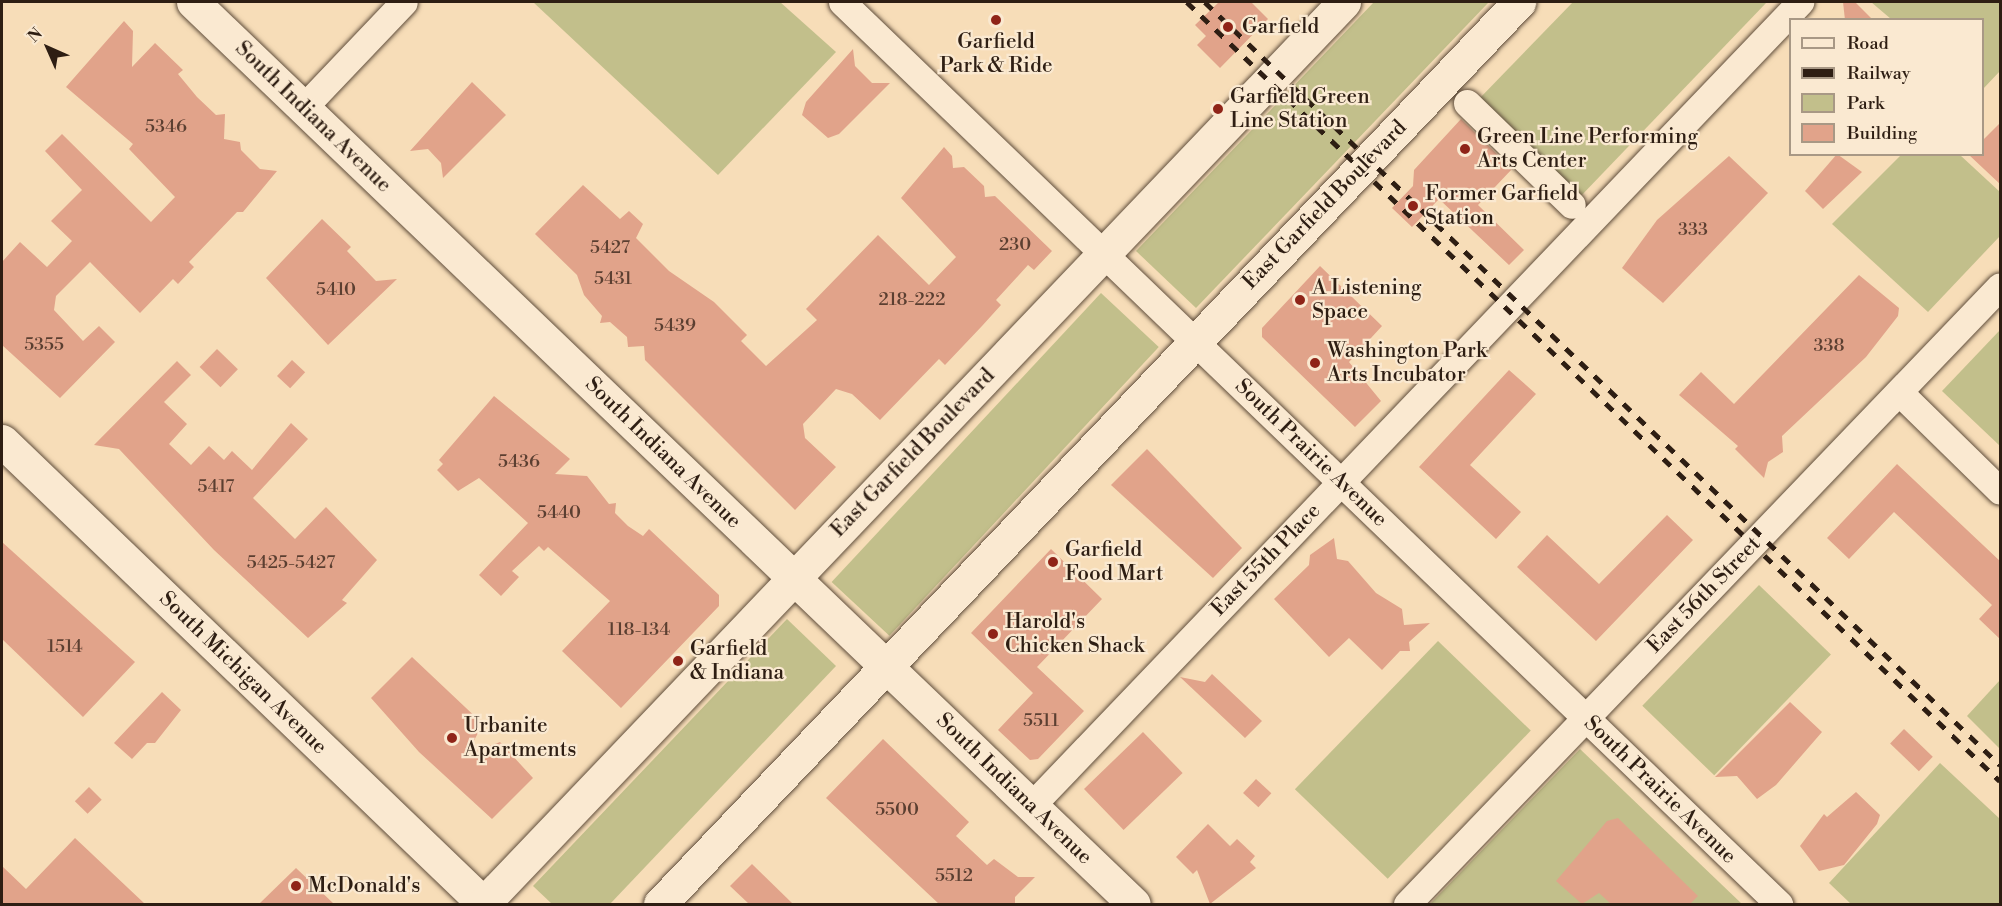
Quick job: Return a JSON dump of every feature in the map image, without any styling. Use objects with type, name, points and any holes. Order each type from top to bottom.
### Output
[{"type":"street","name":"South Indiana Avenue","points":[[193,2],[1134,904]]},
{"type":"street","points":[[303,108],[404,2]]},
{"type":"street","name":"South Prairie Avenue","points":[[842,2],[1779,904]]},
{"type":"street","name":"East Garfield Boulevard","points":[[483,904],[1344,2]]},
{"type":"street","name":"East Garfield Boulevard","points":[[660,904],[888,668],[1195,341],[1519,2]]},
{"type":"street","name":"East 55th Place","points":[[1031,806],[1800,2]]},
{"type":"street","points":[[1467,103],[1572,205]]},
{"type":"street","name":"East 56th Street","points":[[1407,904],[2001,286]]},
{"type":"street","points":[[1899,392],[2001,491]]},
{"type":"street","name":"South Michigan Avenue","points":[[2,441],[483,904]]},
{"type":"green space","points":[[533,2],[780,2],[836,52],[718,175]]},
{"type":"green space","points":[[1374,2],[1489,2],[1196,308],[1136,251]]},
{"type":"green space","points":[[1573,2],[1767,2],[1579,198],[1478,100]]},
{"type":"green space","points":[[1871,2],[2000,2],[2000,71],[1984,88],[1984,18],[1890,18]]},
{"type":"green space","points":[[1900,156],[1961,156],[2000,192],[2000,236],[1928,312],[1832,224]]},
{"type":"green space","points":[[1101,293],[1159,347],[889,636],[832,582]]},
{"type":"green space","points":[[2000,330],[2000,446],[1942,391]]},
{"type":"green space","points":[[1759,585],[1831,654],[1714,775],[1642,706]]},
{"type":"green space","points":[[787,619],[836,666],[610,904],[552,904],[533,886]]},
{"type":"green space","points":[[1438,641],[1531,731],[1388,879],[1295,789]]},
{"type":"green space","points":[[2000,680],[2000,749],[1967,716]]},
{"type":"green space","points":[[1580,749],[1742,904],[1430,904]]},
{"type":"green space","points":[[1940,763],[2000,819],[2000,904],[1851,904],[1829,883]]},
{"type":"building","name":"Garfield","points":[[1219,2],[1251,2],[1268,19],[1220,68],[1197,45],[1206,36],[1195,25]]},
{"type":"building","points":[[1843,2],[1855,2],[1871,18],[1845,18]]},
{"type":"building","points":[[124,21],[133,31],[132,67],[155,43],[183,70],[178,74],[197,97],[216,115],[225,114],[224,139],[240,142],[241,150],[260,169],[277,171],[243,212],[237,212],[189,262],[194,267],[178,284],[173,279],[140,313],[90,262],[56,296],[54,310],[83,341],[99,326],[115,342],[60,398],[2,345],[2,262],[20,242],[47,267],[72,241],[51,221],[82,190],[45,151],[62,134],[151,222],[175,197],[129,149],[133,144],[66,87]]},
{"type":"building","points":[[853,49],[855,66],[872,83],[890,83],[839,134],[828,138],[802,115],[806,102]]},
{"type":"building","points":[[472,82],[506,115],[443,178],[441,163],[428,149],[410,151]]},
{"type":"building","points":[[1461,119],[1512,169],[1478,205],[1524,250],[1509,265],[1439,199],[1412,227],[1392,208],[1413,186],[1414,170]]},
{"type":"building","points":[[2001,122],[2001,185],[1970,156],[1984,156],[1984,139]]},
{"type":"building","points":[[944,147],[952,156],[953,168],[964,167],[984,186],[985,197],[995,196],[1052,251],[1034,270],[1028,265],[996,300],[1001,305],[945,365],[939,359],[880,420],[852,394],[836,389],[803,424],[805,438],[836,467],[795,510],[645,360],[644,346],[628,347],[627,337],[610,322],[600,323],[602,316],[584,295],[577,275],[535,234],[583,185],[620,219],[629,211],[643,224],[636,238],[669,271],[714,302],[747,335],[741,341],[766,366],[817,320],[806,309],[878,235],[929,285],[956,257],[901,198]]},
{"type":"building","points":[[1729,156],[1768,193],[1663,303],[1622,268],[1657,220]]},
{"type":"building","points":[[1835,156],[1840,156],[1862,172],[1823,209],[1805,191]]},
{"type":"building","points":[[322,219],[351,247],[347,251],[376,281],[397,279],[328,345],[266,278]]},
{"type":"building","points":[[1320,266],[1382,326],[1349,362],[1381,401],[1355,427],[1262,337],[1262,328]]},
{"type":"building","points":[[1859,275],[1899,308],[1898,316],[1866,357],[1782,436],[1783,452],[1768,462],[1764,478],[1735,449],[1738,446],[1679,395],[1701,372],[1734,404]]},
{"type":"building","points":[[217,349],[238,369],[220,387],[200,367]]},
{"type":"building","points":[[292,360],[305,372],[290,388],[277,376]]},
{"type":"building","points":[[177,361],[191,375],[164,402],[187,424],[169,444],[191,465],[209,446],[224,460],[232,451],[252,470],[291,423],[308,439],[253,498],[295,539],[326,507],[377,560],[342,600],[347,603],[308,638],[214,550],[119,449],[94,445]]},
{"type":"building","points":[[1509,370],[1536,394],[1470,465],[1521,512],[1496,539],[1419,467]]},
{"type":"building","points":[[494,396],[570,459],[555,474],[587,476],[609,504],[616,503],[615,513],[628,526],[643,536],[649,529],[719,595],[719,606],[621,708],[562,651],[610,601],[548,547],[544,551],[539,546],[512,571],[519,577],[501,596],[479,575],[528,523],[479,478],[458,491],[437,470],[443,464],[439,460]]},
{"type":"building","points":[[1147,449],[1242,548],[1213,578],[1111,485]]},
{"type":"building","points":[[1897,464],[2001,562],[2001,640],[1979,619],[1992,605],[1894,512],[1849,559],[1827,538]]},
{"type":"building","points":[[1667,515],[1693,540],[1596,641],[1517,567],[1547,535],[1599,584]]},
{"type":"building","points":[[1334,538],[1337,559],[1348,561],[1376,593],[1402,609],[1404,625],[1430,623],[1409,642],[1410,651],[1400,651],[1382,670],[1349,638],[1329,657],[1274,599],[1309,565],[1310,555]]},
{"type":"building","points":[[2,542],[135,662],[83,717],[2,639]]},
{"type":"building","points":[[1051,549],[1102,599],[1037,667],[1084,711],[1038,759],[1030,760],[998,730],[1033,693],[971,633]]},
{"type":"building","name":"Urbanite Apartments","points":[[412,657],[483,724],[466,755],[500,742],[533,778],[492,819],[419,752],[371,698]]},
{"type":"building","points":[[1212,674],[1262,721],[1245,738],[1180,677],[1205,682]]},
{"type":"building","points":[[162,692],[181,710],[155,743],[147,743],[132,759],[114,743]]},
{"type":"building","points":[[1790,702],[1822,732],[1776,785],[1757,799],[1737,776],[1715,777]]},
{"type":"building","points":[[1904,729],[1933,757],[1919,771],[1890,743]]},
{"type":"building","points":[[1143,732],[1183,773],[1124,830],[1084,789]]},
{"type":"building","points":[[883,739],[969,822],[956,836],[987,865],[994,859],[1018,877],[1035,877],[1015,897],[1015,904],[939,904],[826,798]]},
{"type":"building","points":[[1256,779],[1271,793],[1258,807],[1243,793]]},
{"type":"building","points":[[89,787],[102,800],[88,814],[75,801]]},
{"type":"building","points":[[1856,792],[1880,815],[1877,824],[1844,865],[1819,871],[1800,846],[1824,814],[1827,817]]},
{"type":"building","points":[[1618,818],[1698,896],[1690,904],[1611,904],[1599,893],[1582,904],[1556,881],[1607,821]]},
{"type":"building","points":[[1208,824],[1230,846],[1237,839],[1255,856],[1250,862],[1256,868],[1210,904],[1197,870],[1193,874],[1176,857]]},
{"type":"building","points":[[75,838],[145,904],[2,904],[2,866],[26,889]]},
{"type":"building","points":[[752,864],[793,904],[749,904],[730,886]]},
{"type":"building","name":"McDonald's","points":[[296,868],[334,904],[259,904]]},
{"type":"railway","points":[[1187,2],[2000,781]]},
{"type":"railway","points":[[1205,2],[2000,765]]},
{"type":"place","name":"Garfield Park & Ride","points":[[996,20]]},
{"type":"place","name":"Garfield","points":[[1228,27]]},
{"type":"place","name":"Garfield Green Line Station","points":[[1218,109]]},
{"type":"place","name":"Green Line Performing Arts Center","points":[[1465,149]]},
{"type":"place","name":"Former Garfield Station","points":[[1413,206]]},
{"type":"place","name":"A Listening Space","points":[[1300,300]]},
{"type":"place","name":"Washington Park Arts Incubator","points":[[1315,363]]},
{"type":"place","name":"Garfield Food Mart","points":[[1053,562]]},
{"type":"place","name":"Harold's Chicken Shack","points":[[993,634]]},
{"type":"place","name":"Garfield & Indiana","points":[[678,661]]},
{"type":"place","name":"Urbanite Apartments","points":[[452,738]]},
{"type":"place","name":"McDonald's","points":[[296,886]]}]
